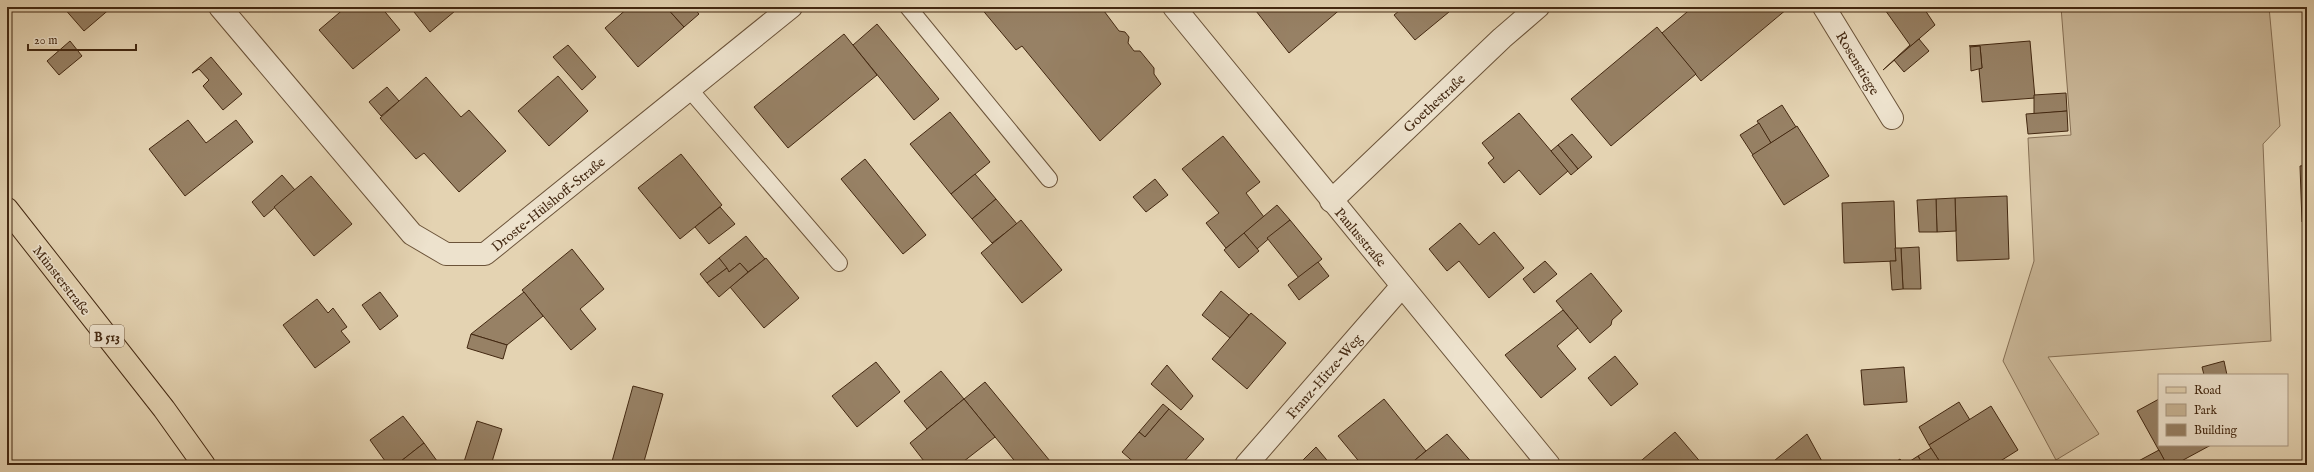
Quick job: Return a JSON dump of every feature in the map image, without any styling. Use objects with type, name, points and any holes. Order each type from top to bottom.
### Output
[{"type":"main road","name":"Münsterstraße","points":[[7,209],[164,409],[204,465]]},
{"type":"street","name":"Droste-Hülshoff-Straße","points":[[220,7],[412,234],[446,254],[485,254],[791,7]]},
{"type":"street","name":"Paulusstraße","points":[[1174,7],[1549,465]]},
{"type":"street","name":"Goethestraße","points":[[1331,200],[1502,38],[1538,7]]},
{"type":"street","name":"Rosenstiege","points":[[1824,7],[1892,118]]},
{"type":"street","name":"Franz-Hitze-Weg","points":[[1246,465],[1402,286]]},
{"type":"lane","points":[[908,7],[1049,178]]},
{"type":"lane","points":[[690,90],[839,263]]},
{"type":"green space","points":[[2061,7],[2269,7],[2280,126],[2263,144],[2271,341],[2048,357],[2099,434],[2056,460],[2003,361],[2034,261],[2028,138],[2071,135]]},
{"type":"building","points":[[63,7],[112,7],[84,31]]},
{"type":"building","points":[[346,7],[381,7],[400,30],[353,69],[319,30]]},
{"type":"building","points":[[410,7],[451,7],[455,11],[430,32]]},
{"type":"building","points":[[629,7],[666,7],[684,27],[638,67],[605,28]]},
{"type":"building","points":[[666,7],[693,7],[699,14],[684,27]]},
{"type":"building","points":[[980,7],[1101,7],[1119,31],[1125,32],[1129,37],[1128,43],[1134,51],[1140,51],[1154,68],[1154,74],[1161,84],[1100,141],[1022,46],[1016,50]]},
{"type":"building","points":[[1261,7],[1343,7],[1289,53],[1256,11]]},
{"type":"building","points":[[1404,7],[1455,7],[1415,40],[1394,15]]},
{"type":"building","points":[[1693,7],[1785,7],[1787,9],[1701,81],[1662,33]]},
{"type":"building","points":[[1883,7],[1923,7],[1935,25],[1883,70],[1910,45]]},
{"type":"building","points":[[877,24],[939,99],[914,120],[853,45]]},
{"type":"building","points":[[1657,27],[1696,74],[1611,146],[1571,99]]},
{"type":"building","points":[[844,34],[877,75],[788,148],[754,107]]},
{"type":"building","points":[[1919,39],[1929,51],[1904,72],[1894,60]]},
{"type":"building","points":[[70,41],[82,56],[59,75],[47,61]]},
{"type":"building","points":[[2030,41],[2035,98],[1982,102],[1979,69],[1982,68],[1980,46],[1969,46]]},
{"type":"building","points":[[568,45],[596,77],[582,90],[553,57]]},
{"type":"building","points":[[1980,46],[1982,68],[1971,71],[1970,47]]},
{"type":"building","points":[[211,57],[242,94],[223,110],[203,86],[209,80],[199,69],[192,73]]},
{"type":"building","points":[[558,76],[588,111],[549,146],[518,111]]},
{"type":"building","points":[[426,77],[461,117],[469,110],[506,151],[459,192],[424,153],[416,159],[380,118]]},
{"type":"building","points":[[387,87],[399,101],[381,116],[369,102]]},
{"type":"building","points":[[2066,93],[2067,111],[2034,114],[2034,95]]},
{"type":"building","points":[[1782,105],[1796,127],[1771,143],[1757,121]]},
{"type":"building","points":[[2067,111],[2068,131],[2028,134],[2026,114]]},
{"type":"building","points":[[950,112],[990,162],[951,194],[910,144]]},
{"type":"building","points":[[1519,113],[1568,171],[1540,195],[1519,170],[1504,183],[1488,163],[1494,158],[1482,143]]},
{"type":"building","points":[[188,120],[206,143],[236,120],[253,142],[185,196],[149,149]]},
{"type":"building","points":[[1759,123],[1771,143],[1753,155],[1740,135]]},
{"type":"building","points":[[1797,126],[1829,176],[1784,205],[1752,155]]},
{"type":"building","points":[[1572,134],[1592,157],[1578,169],[1558,145]]},
{"type":"building","points":[[1223,136],[1260,182],[1246,193],[1264,217],[1226,248],[1206,223],[1219,213],[1182,169]]},
{"type":"building","points":[[1558,145],[1578,169],[1571,175],[1551,151]]},
{"type":"building","points":[[681,154],[722,205],[680,239],[638,188]]},
{"type":"building","points":[[865,159],[926,235],[903,254],[841,179]]},
{"type":"building","points":[[2307,165],[2307,222],[2302,222],[2300,166]]},
{"type":"building","points":[[975,174],[996,199],[972,219],[951,194]]},
{"type":"building","points":[[282,175],[295,190],[264,217],[252,202]]},
{"type":"building","points":[[311,176],[352,224],[314,256],[274,207]]},
{"type":"building","points":[[1155,179],[1168,195],[1146,212],[1133,197]]},
{"type":"building","points":[[2007,196],[2009,259],[1957,261],[1955,198]]},
{"type":"building","points":[[1955,198],[1956,231],[1937,232],[1936,199]]},
{"type":"building","points":[[996,199],[1017,224],[992,243],[972,219]]},
{"type":"building","points":[[1936,199],[1937,232],[1919,232],[1917,200]]},
{"type":"building","points":[[1894,201],[1896,261],[1844,263],[1842,203]]},
{"type":"building","points":[[1277,205],[1290,220],[1257,249],[1244,233]]},
{"type":"building","points":[[720,207],[735,224],[709,244],[695,227]]},
{"type":"building","points":[[1021,220],[1062,270],[1022,303],[981,253]]},
{"type":"building","points":[[1290,220],[1322,259],[1299,278],[1267,238]]},
{"type":"building","points":[[1460,223],[1479,245],[1494,232],[1524,268],[1489,298],[1459,261],[1447,271],[1429,249]]},
{"type":"building","points":[[1244,233],[1259,251],[1239,268],[1224,250]]},
{"type":"building","points":[[746,236],[765,259],[748,272],[740,263],[729,272],[719,258]]},
{"type":"building","points":[[1919,247],[1921,289],[1903,289],[1901,248]]},
{"type":"building","points":[[1895,248],[1901,248],[1903,289],[1892,290],[1890,261],[1896,261]]},
{"type":"building","points":[[572,249],[604,289],[580,309],[596,329],[571,350],[522,290]]},
{"type":"building","points":[[719,258],[727,268],[707,283],[700,274]]},
{"type":"building","points":[[766,258],[799,298],[764,328],[730,287]]},
{"type":"building","points":[[1545,261],[1557,274],[1534,293],[1523,279]]},
{"type":"building","points":[[1318,262],[1329,276],[1299,300],[1288,285]]},
{"type":"building","points":[[740,263],[748,272],[719,297],[707,283],[727,268],[729,272]]},
{"type":"building","points":[[1591,273],[1622,311],[1612,320],[1611,325],[1590,343],[1556,301]]},
{"type":"building","points":[[1221,291],[1249,315],[1230,338],[1202,315]]},
{"type":"building","points":[[380,292],[398,316],[380,330],[362,305]]},
{"type":"building","points":[[524,292],[543,316],[507,345],[471,334]]},
{"type":"building","points":[[317,299],[328,313],[333,308],[347,327],[341,331],[350,342],[315,368],[283,325]]},
{"type":"building","points":[[1563,310],[1578,328],[1557,346],[1576,369],[1541,398],[1505,355]]},
{"type":"building","points":[[1251,313],[1286,343],[1247,389],[1212,359]]},
{"type":"building","points":[[471,334],[507,345],[503,359],[467,348]]},
{"type":"building","points":[[1615,356],[1638,384],[1611,406],[1588,378]]},
{"type":"building","points":[[2224,361],[2227,374],[2204,374],[2202,367]]},
{"type":"building","points":[[876,362],[900,392],[857,427],[832,396]]},
{"type":"building","points":[[1167,365],[1193,396],[1181,410],[1151,384]]},
{"type":"building","points":[[1904,367],[1907,402],[1864,405],[1861,370]]},
{"type":"building","points":[[941,371],[964,399],[927,429],[904,401]]},
{"type":"building","points":[[985,382],[1050,461],[1045,465],[1018,465],[964,399]]},
{"type":"building","points":[[633,386],[663,394],[643,465],[611,465]]},
{"type":"building","points":[[964,399],[995,437],[959,465],[927,465],[910,443]]},
{"type":"building","points":[[1384,399],[1426,451],[1409,465],[1362,465],[1338,436]]},
{"type":"building","points":[[2158,400],[2158,446],[2209,446],[2174,465],[2167,465],[2137,411]]},
{"type":"building","points":[[1959,402],[1970,420],[1929,445],[1919,427]]},
{"type":"building","points":[[1163,404],[1169,409],[1145,437],[1139,432]]},
{"type":"building","points":[[1991,406],[2018,450],[1994,465],[1942,465],[1929,445]]},
{"type":"building","points":[[1169,409],[1204,439],[1181,465],[1137,465],[1122,452],[1139,432],[1145,437]]},
{"type":"building","points":[[403,416],[424,443],[396,465],[388,465],[370,440]]},
{"type":"building","points":[[477,421],[502,429],[491,465],[463,465]]},
{"type":"building","points":[[1675,432],[1703,465],[1636,465]]},
{"type":"building","points":[[1447,434],[1474,465],[1409,465],[1426,451]]},
{"type":"building","points":[[1807,434],[1824,465],[1769,465]]},
{"type":"building","points":[[424,443],[440,465],[396,465]]},
{"type":"building","points":[[1316,447],[1331,465],[1298,465]]},
{"type":"building","points":[[1931,448],[1942,465],[1923,465],[1918,456]]},
{"type":"building","points":[[2159,450],[2167,465],[2131,465]]},
{"type":"building","points":[[1918,456],[1923,465],[1904,465]]},
{"type":"building","points":[[1900,459],[1904,465],[1891,465]]}]
